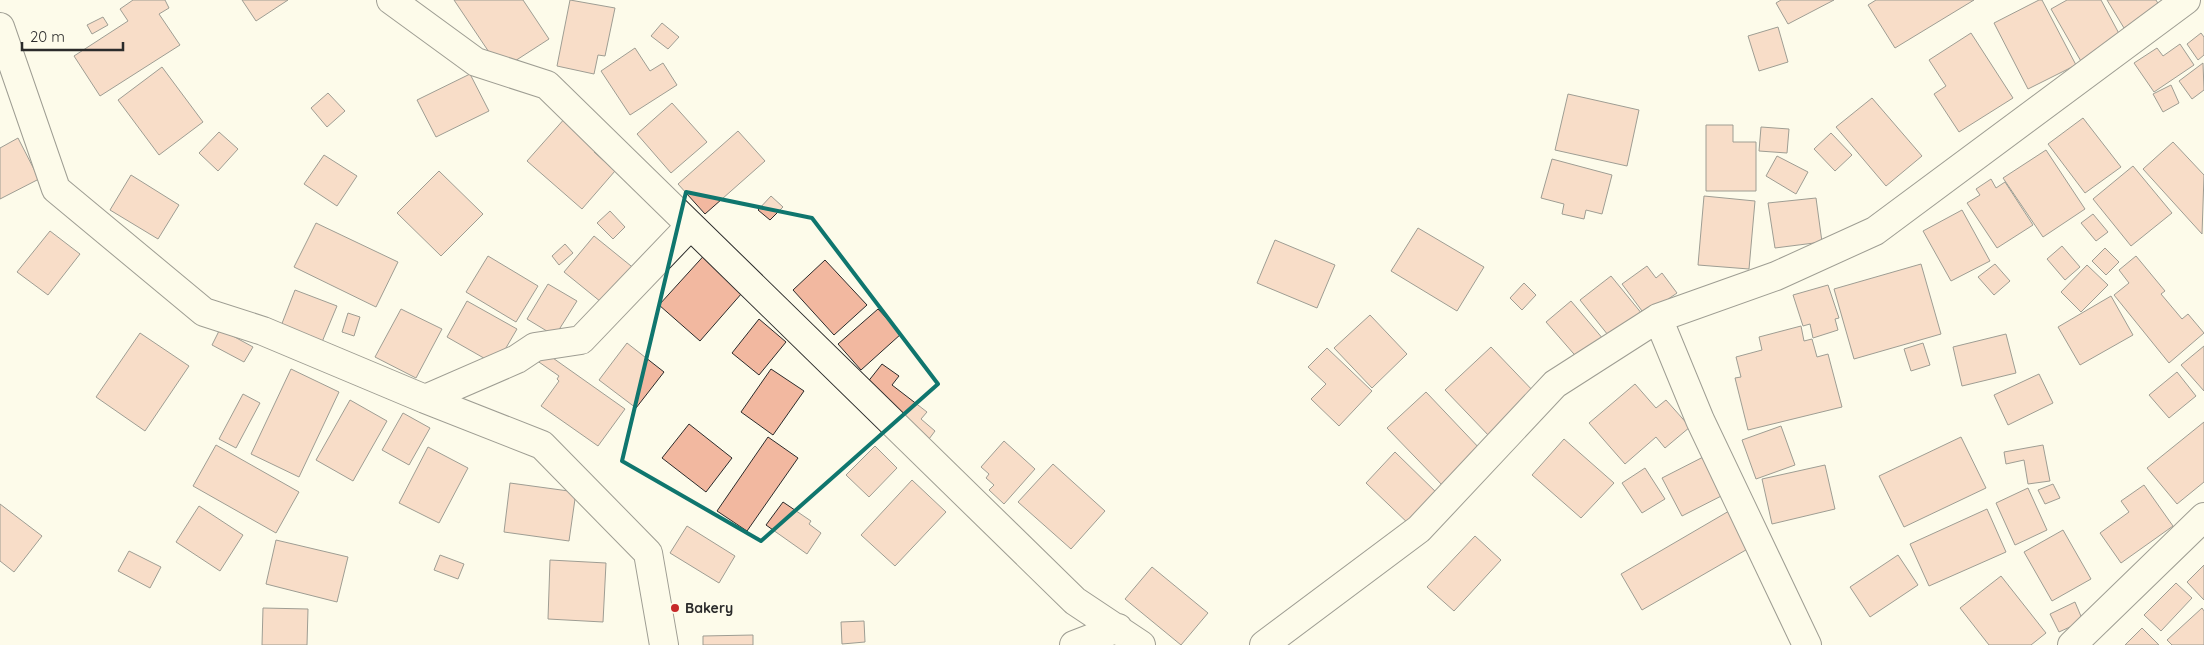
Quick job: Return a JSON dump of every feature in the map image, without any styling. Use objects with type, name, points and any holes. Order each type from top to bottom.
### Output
[{"type":"street","points":[[391,0],[476,62],[546,85],[1075,601],[1142,645]]},
{"type":"street","points":[[1264,645],[1419,529],[1555,384],[1658,318],[1776,276],[1874,231],[2186,0]]},
{"type":"street","points":[[0,27],[56,189],[204,312],[263,331],[425,399],[542,445],[648,553],[664,645]]},
{"type":"street","points":[[425,399],[536,347],[581,340],[690,226]]},
{"type":"street","points":[[1658,318],[1700,420],[1807,645]]},
{"type":"street","points":[[2072,645],[2204,517]]},
{"type":"street","points":[[1074,645],[1118,628]]},
{"type":"highlighted area","points":[[686,192],[812,218],[938,384],[761,541],[622,461]]},
{"type":"building","points":[[133,0],[165,0],[169,8],[159,14],[180,45],[100,96],[74,56],[128,21],[120,9]]},
{"type":"building","points":[[242,0],[288,0],[256,21]]},
{"type":"building","points":[[454,0],[523,0],[549,39],[501,70]]},
{"type":"building","points":[[570,0],[615,8],[605,56],[598,55],[594,74],[557,66]]},
{"type":"building","points":[[1781,0],[1834,0],[1788,24],[1776,3]]},
{"type":"building","points":[[1876,0],[1974,0],[1895,48],[1868,5]]},
{"type":"building","points":[[2042,0],[2076,65],[2028,89],[1994,23]]},
{"type":"building","points":[[2067,0],[2101,0],[2123,41],[2082,63],[2051,9]]},
{"type":"building","points":[[2107,0],[2156,0],[2160,7],[2124,28]]},
{"type":"building","points":[[103,17],[108,25],[92,34],[87,25]]},
{"type":"building","points":[[662,23],[679,37],[668,49],[651,36]]},
{"type":"building","points":[[1778,27],[1788,62],[1759,71],[1748,36]]},
{"type":"building","points":[[1971,33],[2013,98],[1959,132],[1934,94],[1946,86],[1929,60]]},
{"type":"building","points":[[2201,33],[2204,37],[2204,55],[2198,60],[2187,44]]},
{"type":"building","points":[[2180,44],[2194,65],[2154,92],[2134,63],[2157,48],[2163,56]]},
{"type":"building","points":[[635,48],[650,71],[663,63],[677,85],[630,115],[601,71]]},
{"type":"building","points":[[2203,63],[2204,90],[2192,99],[2179,81]]},
{"type":"building","points":[[162,67],[203,122],[159,155],[118,100]]},
{"type":"building","points":[[470,74],[489,111],[436,137],[417,100]]},
{"type":"building","points":[[2171,85],[2179,103],[2163,112],[2153,94]]},
{"type":"building","points":[[328,93],[345,111],[327,127],[311,108]]},
{"type":"building","points":[[1568,94],[1639,110],[1627,166],[1555,150]]},
{"type":"building","points":[[1872,98],[1922,156],[1886,186],[1836,127]]},
{"type":"building","points":[[672,103],[707,142],[671,173],[637,134]]},
{"type":"building","points":[[566,117],[600,146],[594,152],[615,171],[582,209],[527,161]]},
{"type":"building","points":[[2083,118],[2121,167],[2085,193],[2048,144]]},
{"type":"building","points":[[1706,125],[1733,125],[1733,142],[1756,142],[1756,191],[1706,191]]},
{"type":"building","points":[[1761,127],[1789,129],[1787,153],[1759,151]]},
{"type":"building","points":[[738,131],[765,161],[705,214],[678,184]]},
{"type":"building","points":[[219,132],[238,149],[218,171],[199,153]]},
{"type":"building","points":[[1831,133],[1852,155],[1835,171],[1814,149]]},
{"type":"building","points":[[18,138],[39,179],[0,199],[0,148]]},
{"type":"building","points":[[2173,142],[2204,175],[2202,234],[2143,169]]},
{"type":"building","points":[[2046,150],[2085,209],[2043,237],[2003,178]]},
{"type":"building","points":[[324,155],[357,176],[337,206],[304,184]]},
{"type":"building","points":[[1777,156],[1808,172],[1796,194],[1766,176]]},
{"type":"building","points":[[1552,159],[1612,175],[1602,214],[1586,210],[1584,219],[1562,214],[1564,204],[1541,198]]},
{"type":"building","points":[[2133,166],[2172,213],[2131,246],[2093,199]]},
{"type":"building","points":[[439,171],[483,214],[441,256],[397,213]]},
{"type":"building","points":[[131,175],[179,205],[158,239],[110,210]]},
{"type":"building","points":[[1991,179],[1996,188],[2005,182],[2033,225],[1997,248],[1967,203],[1980,195],[1976,189]]},
{"type":"building","points":[[771,196],[783,207],[770,220],[758,210]]},
{"type":"building","points":[[1704,196],[1755,201],[1749,269],[1698,265]]},
{"type":"building","points":[[1816,198],[1822,242],[1775,248],[1768,203]]},
{"type":"building","points":[[1962,210],[1990,261],[1951,281],[1923,231]]},
{"type":"building","points":[[610,211],[625,227],[613,239],[597,223]]},
{"type":"building","points":[[2093,214],[2108,232],[2096,241],[2081,223]]},
{"type":"building","points":[[316,223],[398,262],[376,307],[294,267]]},
{"type":"building","points":[[1418,228],[1484,267],[1457,311],[1391,271]]},
{"type":"building","points":[[50,231],[80,254],[48,295],[17,272]]},
{"type":"building","points":[[594,236],[636,270],[606,306],[564,272]]},
{"type":"building","points":[[1275,240],[1335,265],[1317,308],[1257,283]]},
{"type":"building","points":[[565,244],[573,253],[559,265],[552,256]]},
{"type":"building","points":[[2062,246],[2080,267],[2065,280],[2047,259]]},
{"type":"building","points":[[2105,248],[2119,262],[2106,275],[2092,261]]},
{"type":"building","points":[[709,250],[749,285],[700,341],[659,305]]},
{"type":"building","points":[[488,256],[538,286],[516,322],[466,292]]},
{"type":"building","points":[[2136,256],[2165,291],[2161,294],[2182,319],[2188,314],[2204,333],[2169,363],[2114,295],[2129,283],[2119,270]]},
{"type":"building","points":[[825,260],[867,305],[834,335],[793,290]]},
{"type":"building","points":[[1921,264],[1941,334],[1854,359],[1834,289]]},
{"type":"building","points":[[1995,264],[2010,281],[1994,295],[1978,277]]},
{"type":"building","points":[[2087,265],[2108,285],[2081,312],[2061,292]]},
{"type":"building","points":[[1647,266],[1656,278],[1662,273],[1677,293],[1645,315],[1622,284]]},
{"type":"building","points":[[1611,276],[1647,320],[1616,345],[1580,300]]},
{"type":"building","points":[[1524,283],[1536,295],[1522,310],[1510,298]]},
{"type":"building","points":[[548,284],[577,301],[555,336],[527,319]]},
{"type":"building","points":[[1828,285],[1839,318],[1835,319],[1838,330],[1813,338],[1810,324],[1803,326],[1793,295]]},
{"type":"building","points":[[295,290],[337,306],[322,342],[281,326]]},
{"type":"building","points":[[2111,296],[2133,335],[2080,365],[2058,327]]},
{"type":"building","points":[[467,301],[517,329],[496,365],[447,337]]},
{"type":"building","points":[[1571,301],[1604,340],[1580,361],[1546,322]]},
{"type":"building","points":[[401,309],[442,329],[416,378],[375,357]]},
{"type":"building","points":[[878,309],[901,334],[861,370],[838,344]]},
{"type":"building","points":[[348,313],[360,317],[354,336],[342,332]]},
{"type":"building","points":[[1370,315],[1407,354],[1372,388],[1334,348]]},
{"type":"building","points":[[759,319],[786,342],[759,375],[732,353]]},
{"type":"building","points":[[1801,326],[1804,341],[1812,339],[1817,357],[1828,354],[1842,407],[1748,430],[1735,378],[1741,377],[1736,357],[1762,350],[1759,337]]},
{"type":"building","points":[[220,329],[253,347],[244,362],[212,345]]},
{"type":"building","points":[[140,333],[189,366],[145,431],[96,397]]},
{"type":"building","points":[[2006,334],[2016,373],[1962,386],[1953,347]]},
{"type":"building","points":[[627,343],[664,372],[636,408],[599,380]]},
{"type":"building","points":[[1923,343],[1930,365],[1911,371],[1904,349]]},
{"type":"building","points":[[2204,346],[2204,391],[2181,365]]},
{"type":"building","points":[[1491,347],[1537,395],[1491,438],[1445,390]]},
{"type":"building","points":[[1327,348],[1372,391],[1339,426],[1311,399],[1326,384],[1308,367]]},
{"type":"building","points":[[543,351],[625,409],[598,446],[541,406],[559,381],[557,379],[559,376],[536,360]]},
{"type":"building","points":[[882,364],[899,376],[892,385],[927,412],[921,419],[935,431],[929,439],[863,388]]},
{"type":"building","points":[[291,369],[339,392],[299,477],[251,454]]},
{"type":"building","points":[[771,369],[804,391],[773,435],[741,412]]},
{"type":"building","points":[[2177,372],[2196,396],[2169,418],[2149,395]]},
{"type":"building","points":[[2039,374],[2053,403],[2008,425],[1994,395]]},
{"type":"building","points":[[1635,384],[1656,408],[1666,400],[1690,427],[1665,448],[1656,437],[1625,464],[1589,423]]},
{"type":"building","points":[[1426,392],[1482,451],[1444,487],[1387,428]]},
{"type":"building","points":[[243,394],[260,403],[236,448],[219,439]]},
{"type":"building","points":[[350,400],[387,421],[353,481],[316,460]]},
{"type":"building","points":[[403,413],[430,428],[409,465],[382,450]]},
{"type":"building","points":[[2204,422],[2204,482],[2177,504],[2147,468]]},
{"type":"building","points":[[689,424],[732,458],[706,492],[662,458]]},
{"type":"building","points":[[1781,426],[1795,465],[1756,479],[1742,440]]},
{"type":"building","points":[[768,437],[798,458],[747,531],[717,511]]},
{"type":"building","points":[[1961,437],[1986,488],[1904,527],[1879,476]]},
{"type":"building","points":[[1564,439],[1614,483],[1581,518],[1532,475]]},
{"type":"building","points":[[1004,441],[1035,469],[1004,504],[989,490],[994,485],[986,478],[989,474],[981,467]]},
{"type":"building","points":[[216,445],[299,492],[276,533],[193,486]]},
{"type":"building","points":[[2043,445],[2050,481],[2028,484],[2024,460],[2006,464],[2004,452]]},
{"type":"building","points":[[875,446],[897,468],[869,497],[846,475]]},
{"type":"building","points":[[428,447],[468,468],[439,523],[399,503]]},
{"type":"building","points":[[1395,452],[1441,497],[1412,527],[1366,483]]},
{"type":"building","points":[[1713,452],[1733,490],[1682,516],[1662,478]]},
{"type":"building","points":[[1053,464],[1105,511],[1071,549],[1018,502]]},
{"type":"building","points":[[1825,465],[1835,509],[1772,524],[1762,479]]},
{"type":"building","points":[[1645,468],[1665,499],[1642,513],[1622,483]]},
{"type":"building","points":[[912,480],[946,512],[895,566],[861,535]]},
{"type":"building","points":[[510,483],[576,492],[569,541],[504,532]]},
{"type":"building","points":[[2053,484],[2060,498],[2045,504],[2038,490]]},
{"type":"building","points":[[2144,485],[2173,526],[2121,563],[2100,533],[2129,512],[2121,501]]},
{"type":"building","points":[[2028,488],[2047,530],[2015,545],[1996,503]]},
{"type":"building","points":[[783,502],[811,521],[809,524],[821,533],[807,554],[766,525]]},
{"type":"building","points":[[0,504],[42,536],[14,572],[0,561]]},
{"type":"building","points":[[199,506],[243,535],[220,571],[176,542]]},
{"type":"building","points":[[1987,509],[2006,552],[1929,586],[1910,544]]},
{"type":"building","points":[[1729,511],[1751,547],[1642,610],[1621,574]]},
{"type":"building","points":[[687,526],[735,556],[719,583],[670,553]]},
{"type":"building","points":[[2063,530],[2091,579],[2052,601],[2024,552]]},
{"type":"building","points":[[1475,536],[1501,560],[1454,611],[1427,587]]},
{"type":"building","points":[[276,540],[348,557],[337,602],[266,584]]},
{"type":"building","points":[[129,551],[161,567],[150,588],[118,571]]},
{"type":"building","points":[[440,555],[464,564],[458,579],[434,570]]},
{"type":"building","points":[[1898,555],[1918,585],[1870,617],[1850,587]]},
{"type":"building","points":[[550,560],[606,563],[603,622],[548,619]]},
{"type":"building","points":[[2204,565],[2204,600],[2187,582]]},
{"type":"building","points":[[1152,567],[1208,613],[1181,645],[1125,599]]},
{"type":"building","points":[[2001,576],[2046,633],[2031,645],[1989,645],[1960,608]]},
{"type":"building","points":[[2176,583],[2192,598],[2161,631],[2144,615]]},
{"type":"building","points":[[2075,602],[2083,621],[2059,632],[2050,614]]},
{"type":"building","points":[[263,608],[308,609],[307,645],[262,645]]},
{"type":"building","points":[[2202,608],[2204,611],[2204,645],[2172,645],[2167,640]]},
{"type":"building","points":[[864,621],[865,642],[842,644],[841,622]]},
{"type":"building","points":[[2142,628],[2159,645],[2125,645]]},
{"type":"building","points":[[753,635],[753,645],[703,645],[703,636]]},
{"type":"place","name":"Bakery","points":[[675,608]]}]
